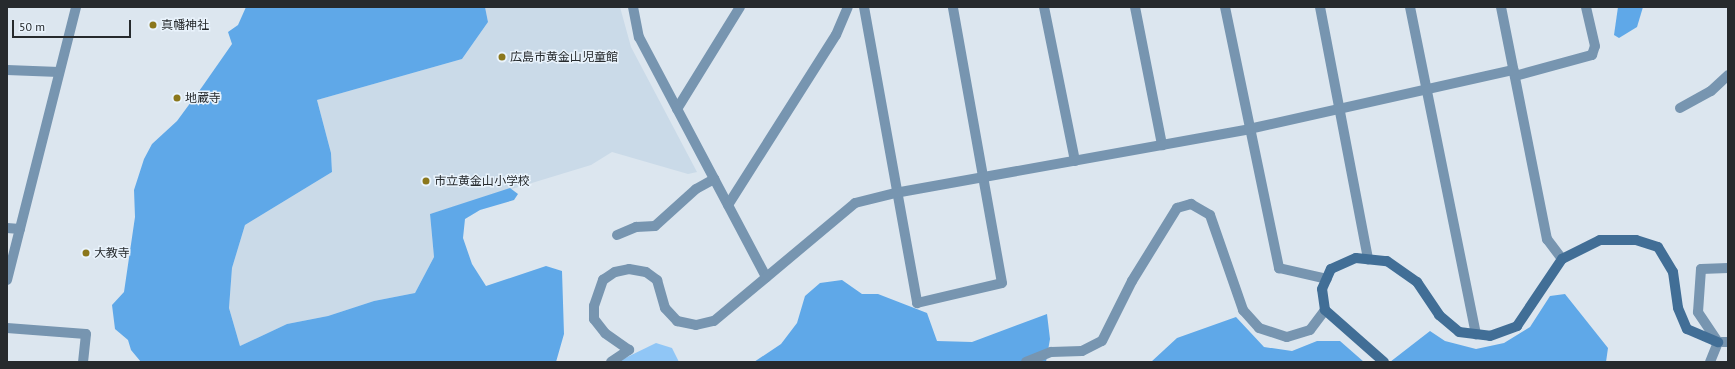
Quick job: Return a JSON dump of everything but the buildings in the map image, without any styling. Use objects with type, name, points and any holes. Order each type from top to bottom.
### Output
[{"type":"street","points":[[7,280],[76,7]]},
{"type":"street","points":[[633,7],[639,37],[766,277]]},
{"type":"street","points":[[677,109],[740,7]]},
{"type":"street","points":[[728,205],[836,35],[849,8],[863,7],[895,193],[916,303],[1002,283],[982,178],[953,7]]},
{"type":"street","points":[[1044,7],[1075,161]]},
{"type":"street","points":[[1135,7],[1162,145]]},
{"type":"street","points":[[1225,7],[1249,129],[1279,268],[1327,278]]},
{"type":"street","points":[[1320,7],[1368,259]]},
{"type":"street","points":[[1410,7],[1476,334]]},
{"type":"street","points":[[1501,7],[1547,239],[1562,259]]},
{"type":"street","points":[[611,362],[629,350],[605,333],[594,319],[594,306],[603,280],[614,272],[629,269],[646,272],[657,280],[665,308],[677,321],[696,325],[714,321],[855,203],[895,193],[1249,129],[1427,89],[1514,73],[1592,55],[1595,46],[1586,7]]},
{"type":"street","points":[[7,70],[59,72]]},
{"type":"street","points":[[1680,108],[1711,91],[1728,75]]},
{"type":"street","points":[[617,235],[636,227],[654,226],[696,189],[714,179]]},
{"type":"street","points":[[1026,362],[1051,352],[1082,351],[1102,340],[1132,281],[1176,208],[1191,204],[1210,215],[1243,310],[1259,328],[1287,337],[1310,330],[1324,310],[1322,289],[1331,269],[1356,258],[1387,261],[1417,282],[1439,315],[1459,332],[1490,336],[1517,326],[1562,259],[1600,240],[1636,240],[1658,247],[1673,272],[1678,308],[1687,329],[1723,342]]},
{"type":"street","points":[[7,228],[20,229]]},
{"type":"street","points":[[1723,342],[1698,312],[1701,269],[1728,268]]},
{"type":"street","points":[[1324,310],[1384,362]]},
{"type":"street","points":[[7,328],[86,334],[83,362]]},
{"type":"street","points":[[1710,362],[1723,342]]},
{"type":"shaded area","points":[[246,7],[485,7],[488,22],[462,59],[317,100],[331,153],[332,172],[245,225],[232,268],[229,308],[240,346],[287,324],[328,316],[374,301],[415,293],[434,257],[430,214],[510,188],[518,194],[514,200],[480,210],[465,219],[463,238],[472,264],[486,286],[546,266],[562,271],[564,334],[556,362],[141,362],[131,350],[128,340],[115,329],[112,305],[124,292],[135,217],[134,190],[144,159],[152,144],[177,121],[232,44],[228,32],[238,25]]},
{"type":"shaded area","name":"市立黄金山小学校","points":[[485,7],[620,7],[631,47],[697,172],[688,174],[612,152],[591,165],[430,214],[434,257],[415,293],[374,301],[328,316],[287,324],[240,346],[229,308],[232,268],[245,225],[332,172],[331,153],[317,100],[462,59],[488,22]]},
{"type":"shaded area","points":[[1618,7],[1643,7],[1637,27],[1619,38],[1614,35]]},
{"type":"shaded area","points":[[842,280],[862,294],[878,294],[927,313],[937,341],[972,342],[1047,314],[1050,339],[1046,362],[754,362],[781,344],[797,323],[805,296],[820,283]]},
{"type":"shaded area","points":[[1565,294],[1608,348],[1606,362],[1390,362],[1430,331],[1445,341],[1476,349],[1504,343],[1530,327],[1550,296]]},
{"type":"shaded area","points":[[1236,317],[1264,347],[1292,351],[1317,341],[1340,341],[1364,362],[1151,362],[1177,338]]},
{"type":"shaded area","points":[[656,343],[672,348],[679,362],[617,362]]},
{"type":"place","name":"真幡神社","points":[[153,25]]},
{"type":"place","name":"広島市黄金山児童館","points":[[502,57]]},
{"type":"place","name":"地蔵寺","points":[[177,98]]},
{"type":"place","name":"市立黄金山小学校","points":[[426,181]]},
{"type":"place","name":"大教寺","points":[[86,253]]}]
